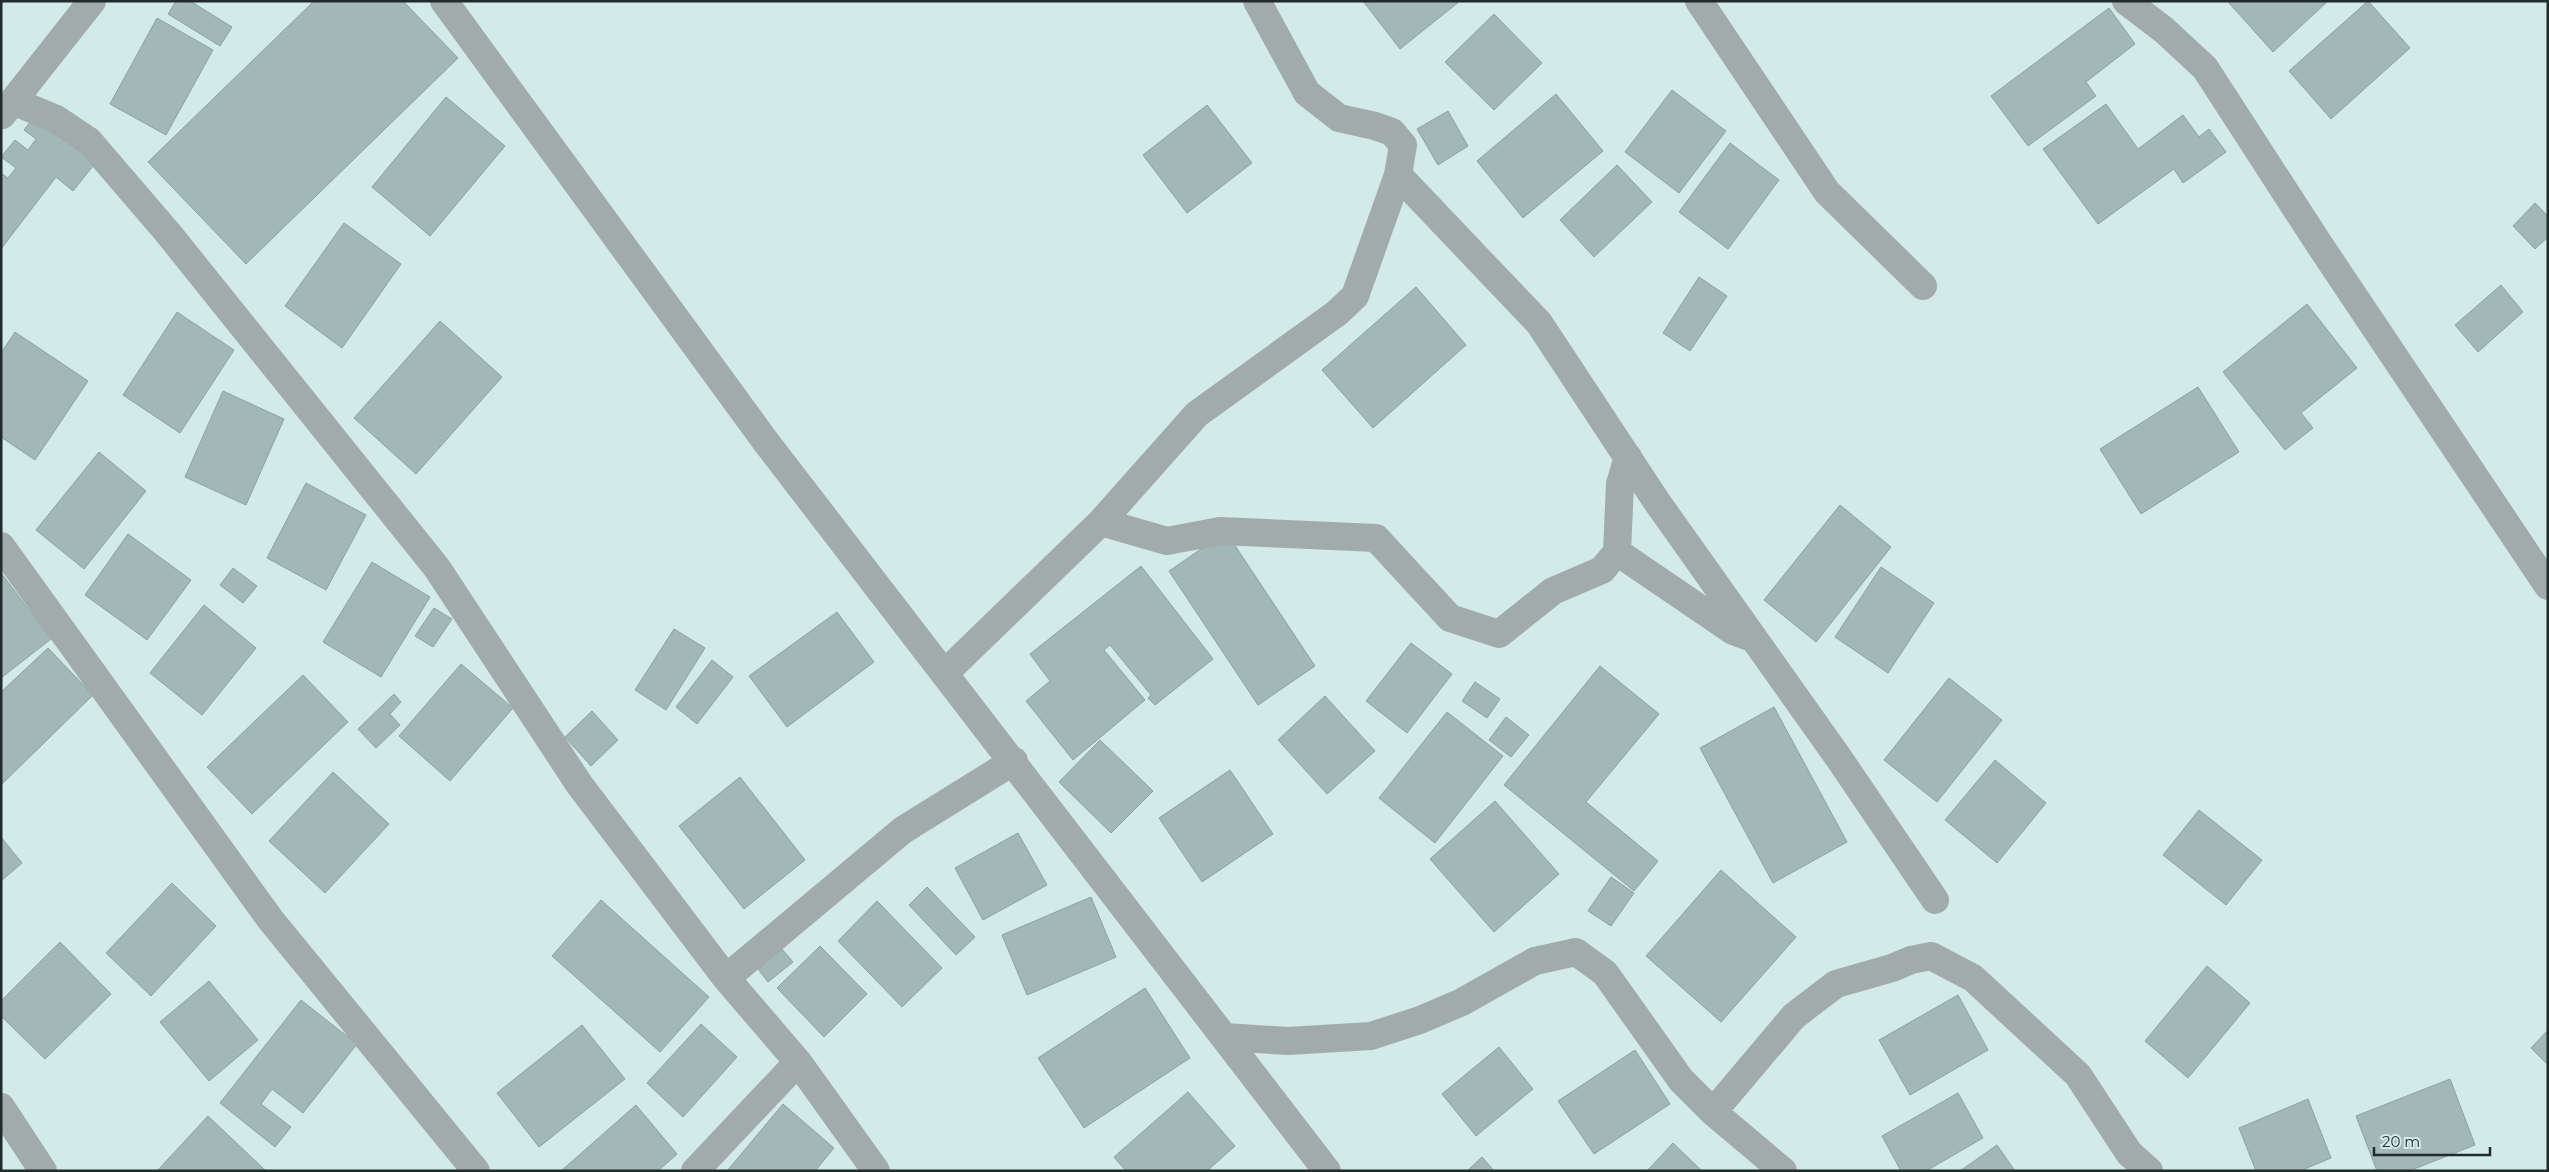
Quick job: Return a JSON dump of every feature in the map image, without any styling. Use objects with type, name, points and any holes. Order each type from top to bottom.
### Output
[{"type":"street","points":[[92,1],[7,109],[56,119],[89,141],[168,233],[437,568],[579,784],[726,978],[798,1062],[876,1171]]},
{"type":"street","points":[[444,1],[766,442],[1014,761],[1327,1171]]},
{"type":"street","points":[[945,673],[1101,522],[1197,414],[1336,313],[1354,296],[1398,175],[1403,145],[1392,132],[1339,118],[1307,93],[1257,1]]},
{"type":"street","points":[[1699,1],[1827,192],[1923,286]]},
{"type":"street","points":[[2126,1],[2164,30],[2205,68],[2319,244],[2548,586]]},
{"type":"street","points":[[1398,175],[1539,323],[1628,457],[1935,900]]},
{"type":"street","points":[[1101,522],[1167,541],[1220,531],[1376,538],[1450,618],[1499,634],[1553,591],[1602,570],[1617,552],[1620,484],[1628,457]]},
{"type":"street","points":[[1,546],[270,919],[476,1171]]},
{"type":"street","points":[[1617,552],[1733,630],[1755,639]]},
{"type":"street","points":[[726,978],[903,830],[1014,761]]},
{"type":"street","points":[[1225,1037],[1288,1041],[1371,1036],[1420,1020],[1462,1002],[1535,961],[1576,952],[1605,973],[1681,1080],[1713,1112],[1783,1171]]},
{"type":"street","points":[[1713,1112],[1794,1016],[1836,984],[1892,968],[1911,960],[1931,956],[1973,978],[2078,1075],[2129,1153],[2149,1171]]},
{"type":"street","points":[[695,1171],[798,1062]]},
{"type":"street","points":[[1,1107],[43,1171]]},
{"type":"building","points":[[176,1],[190,1],[232,27],[220,46],[168,14]]},
{"type":"building","points":[[314,1],[403,1],[458,58],[246,264],[148,162]]},
{"type":"building","points":[[1363,1],[1460,1],[1400,49]]},
{"type":"building","points":[[2232,1],[2328,1],[2273,52],[2229,3]]},
{"type":"building","points":[[2368,1],[2410,48],[2331,119],[2289,71]]},
{"type":"building","points":[[2109,8],[2135,44],[2086,82],[2096,96],[2028,146],[1991,96]]},
{"type":"building","points":[[1494,14],[1542,63],[1494,110],[1445,62]]},
{"type":"building","points":[[157,18],[213,50],[166,135],[110,104]]},
{"type":"building","points":[[1672,90],[1726,131],[1679,193],[1625,152]]},
{"type":"building","points":[[1556,94],[1603,151],[1523,218],[1477,161]]},
{"type":"building","points":[[446,97],[505,146],[430,236],[372,187]]},
{"type":"building","points":[[2106,104],[2138,149],[2183,115],[2199,137],[2209,129],[2226,152],[2183,183],[2174,169],[2098,224],[2043,149]]},
{"type":"building","points":[[1207,105],[1252,163],[1187,213],[1143,155]]},
{"type":"building","points":[[1448,111],[1468,146],[1438,165],[1417,129]]},
{"type":"building","points":[[36,114],[97,161],[73,191],[56,177],[1,249],[1,173],[8,178],[16,168],[1,157],[15,140],[28,150],[36,139],[24,130]]},
{"type":"building","points":[[1730,143],[1779,180],[1728,249],[1679,212]]},
{"type":"building","points":[[1617,165],[1652,202],[1594,257],[1560,220]]},
{"type":"building","points":[[2535,203],[2548,216],[2548,237],[2535,249],[2513,226]]},
{"type":"building","points":[[344,223],[401,264],[342,348],[285,306]]},
{"type":"building","points":[[1699,277],[1727,296],[1690,351],[1663,333]]},
{"type":"building","points":[[2501,285],[2523,312],[2478,352],[2455,325]]},
{"type":"building","points":[[1416,287],[1466,345],[1373,428],[1322,370]]},
{"type":"building","points":[[2307,304],[2357,368],[2301,413],[2313,428],[2285,450],[2223,372]]},
{"type":"building","points":[[177,312],[234,350],[180,433],[123,395]]},
{"type":"building","points":[[440,321],[502,377],[416,474],[354,418]]},
{"type":"building","points":[[15,332],[88,381],[35,460],[1,437],[1,353]]},
{"type":"building","points":[[2198,387],[2239,452],[2141,514],[2100,449]]},
{"type":"building","points":[[223,391],[284,419],[246,505],[185,477]]},
{"type":"building","points":[[99,452],[146,491],[84,569],[36,530]]},
{"type":"building","points":[[306,483],[366,515],[326,590],[267,558]]},
{"type":"building","points":[[1840,505],[1891,547],[1816,642],[1764,600]]},
{"type":"building","points":[[1226,532],[1315,666],[1258,705],[1169,571]]},
{"type":"building","points":[[128,534],[191,580],[147,640],[85,595]]},
{"type":"building","points":[[372,562],[430,597],[381,677],[323,642]]},
{"type":"building","points":[[1141,566],[1213,659],[1155,705],[1148,698],[1151,695],[1110,645],[1104,650],[1145,700],[1073,760],[1026,701],[1050,681],[1030,654]]},
{"type":"building","points":[[1881,567],[1934,603],[1888,673],[1835,637]]},
{"type":"building","points":[[233,568],[257,586],[243,603],[220,585]]},
{"type":"building","points":[[1,573],[51,639],[1,678]]},
{"type":"building","points":[[204,605],[256,648],[202,715],[150,673]]},
{"type":"building","points":[[434,608],[452,619],[433,647],[415,636]]},
{"type":"building","points":[[837,612],[874,662],[787,727],[749,676]]},
{"type":"building","points":[[674,629],[705,648],[666,710],[635,690]]},
{"type":"building","points":[[1411,643],[1452,674],[1407,733],[1366,701]]},
{"type":"building","points":[[48,648],[93,695],[1,785],[1,692]]},
{"type":"building","points":[[712,660],[733,677],[697,724],[676,707]]},
{"type":"building","points":[[461,664],[513,708],[450,781],[399,736]]},
{"type":"building","points":[[1600,666],[1659,714],[1586,802],[1658,861],[1634,891],[1504,785]]},
{"type":"building","points":[[303,675],[348,722],[252,814],[207,767]]},
{"type":"building","points":[[1949,678],[2002,720],[1937,802],[1884,760]]},
{"type":"building","points":[[1475,682],[1500,699],[1487,718],[1462,701]]},
{"type":"building","points":[[394,694],[401,702],[390,714],[400,725],[376,748],[358,729]]},
{"type":"building","points":[[1325,696],[1375,751],[1327,794],[1278,740]]},
{"type":"building","points":[[1774,707],[1847,842],[1773,883],[1700,748]]},
{"type":"building","points":[[592,711],[618,740],[591,766],[565,737]]},
{"type":"building","points":[[1447,712],[1503,756],[1435,843],[1379,798]]},
{"type":"building","points":[[1506,717],[1529,735],[1511,757],[1489,740]]},
{"type":"building","points":[[1100,740],[1153,791],[1111,833],[1059,782]]},
{"type":"building","points":[[1995,760],[2046,803],[1997,863],[1945,820]]},
{"type":"building","points":[[1230,770],[1273,834],[1202,882],[1159,818]]},
{"type":"building","points":[[333,772],[389,824],[325,893],[269,841]]},
{"type":"building","points":[[740,777],[805,860],[744,909],[679,826]]},
{"type":"building","points":[[1495,801],[1559,874],[1494,932],[1430,859]]},
{"type":"building","points":[[2199,810],[2262,860],[2226,905],[2163,855]]},
{"type":"building","points":[[1018,833],[1047,885],[983,920],[955,868]]},
{"type":"building","points":[[1,837],[22,863],[1,881]]},
{"type":"building","points":[[1721,870],[1796,937],[1721,1022],[1646,956]]},
{"type":"building","points":[[1611,877],[1634,893],[1611,926],[1588,911]]},
{"type":"building","points":[[172,883],[216,926],[151,996],[106,953]]},
{"type":"building","points":[[927,887],[975,937],[956,955],[909,905]]},
{"type":"building","points":[[1091,897],[1116,957],[1027,995],[1002,935]]},
{"type":"building","points":[[601,900],[709,997],[660,1052],[552,956]]},
{"type":"building","points":[[877,901],[942,968],[902,1007],[838,941]]},
{"type":"building","points":[[60,942],[111,994],[45,1059],[1,1016],[1,1001]]},
{"type":"building","points":[[820,946],[867,994],[824,1037],[777,988]]},
{"type":"building","points":[[782,949],[793,962],[768,982],[758,969]]},
{"type":"building","points":[[2207,966],[2250,1003],[2188,1078],[2145,1041]]},
{"type":"building","points":[[209,981],[258,1040],[209,1081],[160,1022]]},
{"type":"building","points":[[1145,988],[1190,1058],[1084,1128],[1038,1058]]},
{"type":"building","points":[[1958,995],[1988,1050],[1910,1095],[1879,1040]]},
{"type":"building","points":[[301,1000],[357,1044],[303,1113],[272,1089],[261,1104],[291,1127],[275,1147],[220,1103]]},
{"type":"building","points":[[701,1024],[737,1057],[683,1117],[647,1083]]},
{"type":"building","points":[[582,1025],[625,1079],[539,1147],[497,1093]]},
{"type":"building","points":[[2548,1030],[2548,1065],[2531,1048]]},
{"type":"building","points":[[1499,1047],[1533,1089],[1476,1136],[1442,1094]]},
{"type":"building","points":[[1635,1050],[1670,1104],[1594,1154],[1558,1101]]},
{"type":"building","points":[[2450,1079],[2475,1145],[2409,1171],[2377,1171],[2356,1116]]},
{"type":"building","points":[[1188,1092],[1235,1146],[1207,1171],[1126,1171],[1114,1157]]},
{"type":"building","points":[[1958,1093],[1983,1138],[1926,1171],[1901,1171],[1882,1136]]},
{"type":"building","points":[[2308,1099],[2331,1158],[2300,1171],[2256,1171],[2239,1128]]},
{"type":"building","points":[[783,1104],[834,1148],[815,1171],[727,1171]]},
{"type":"building","points":[[636,1105],[677,1154],[658,1171],[561,1171]]},
{"type":"building","points":[[208,1116],[266,1171],[157,1171]]},
{"type":"building","points":[[1673,1143],[1702,1171],[1647,1171]]},
{"type":"building","points":[[1997,1145],[2015,1171],[1960,1171]]},
{"type":"building","points":[[1482,1157],[1494,1171],[1467,1171]]}]
